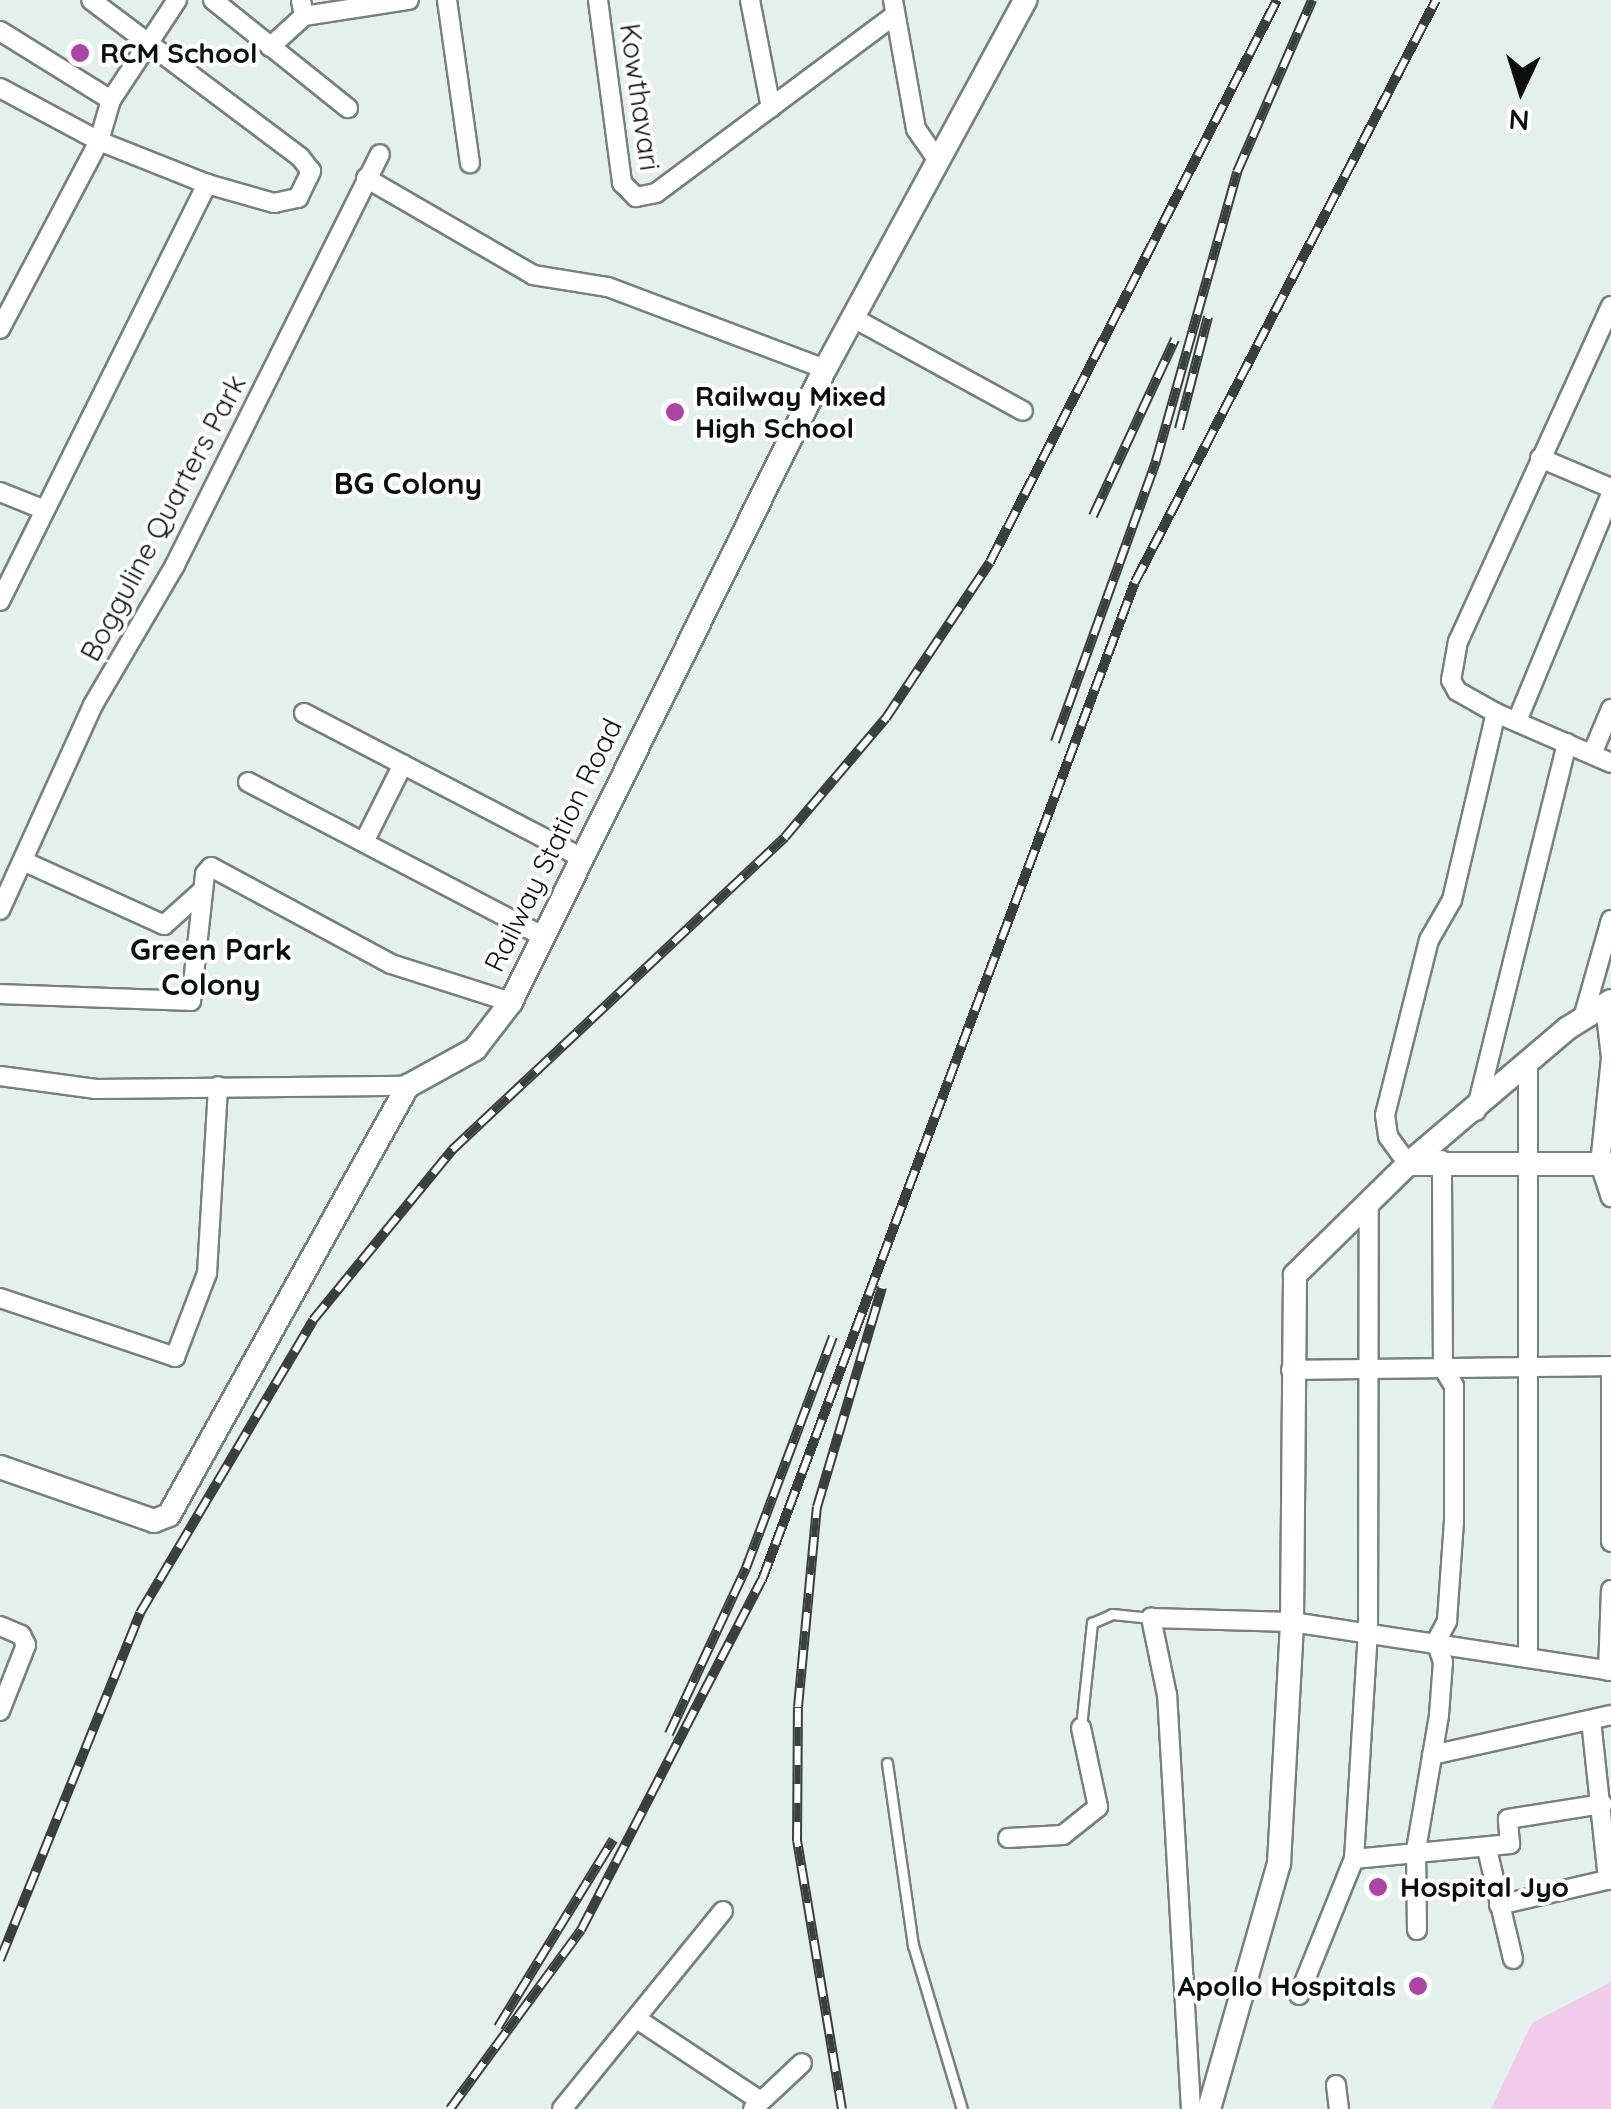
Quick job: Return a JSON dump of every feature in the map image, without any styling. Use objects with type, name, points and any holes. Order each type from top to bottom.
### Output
[{"type":"street","points":[[0,88],[98,140],[208,184],[283,204],[298,198],[311,171],[90,0]]},
{"type":"street","points":[[0,330],[98,140],[111,100],[176,0]]},
{"type":"street","points":[[213,0],[348,108]]},
{"type":"street","points":[[270,48],[303,8],[408,0]]},
{"type":"street","points":[[447,0],[470,163]]},
{"type":"street","name":"Kowthavari","points":[[598,0],[622,183],[636,197],[656,193],[771,108]]},
{"type":"street","points":[[750,0],[771,108],[894,7],[916,129],[939,162]]},
{"type":"street","name":"Railway Station Road","points":[[408,1086],[474,1049],[511,1002],[539,934],[825,370],[857,320],[1025,0]]},
{"type":"street","points":[[0,31],[111,100]]},
{"type":"street","name":"Bogguline Quarters Park","points":[[0,910],[92,706],[175,565],[380,154]]},
{"type":"street","points":[[366,178],[533,275],[608,287],[825,370]]},
{"type":"street","points":[[0,602],[208,184]]},
{"type":"street","points":[[1611,306],[1540,458],[1452,666],[1457,690],[1517,722],[1611,762]]},
{"type":"street","points":[[857,320],[1022,411]]},
{"type":"street","points":[[1517,722],[1611,491],[1540,458]]},
{"type":"street","points":[[0,492],[45,510]]},
{"type":"street","points":[[1592,754],[1611,709]]},
{"type":"street","points":[[1408,1164],[1388,1136],[1386,1114],[1429,940],[1452,900],[1496,712]]},
{"type":"street","points":[[304,713],[579,856]]},
{"type":"street","points":[[1476,1112],[1567,743]]},
{"type":"street","points":[[364,842],[403,764]]},
{"type":"street","points":[[248,782],[539,934]]},
{"type":"street","points":[[23,861],[164,926],[203,890]]},
{"type":"street","points":[[0,994],[190,1000],[203,890],[212,867],[391,964],[511,1002]]},
{"type":"street","points":[[1584,1018],[1611,920]]},
{"type":"street","points":[[1208,2109],[1280,1864],[1292,1622],[1291,1370],[1295,1275],[1408,1164],[1476,1112],[1584,1018],[1608,1003],[1611,1058],[1606,1164],[1611,1197]]},
{"type":"street","points":[[1528,1064],[1526,1161],[1533,1181],[1528,1658]]},
{"type":"street","points":[[0,1076],[96,1089],[408,1086],[169,1515],[154,1521],[0,1468]]},
{"type":"street","points":[[0,1298],[175,1357],[207,1272],[218,1086]]},
{"type":"street","points":[[1408,1164],[1442,1160],[1606,1164]]},
{"type":"street","points":[[1417,1930],[1416,1850],[1443,1662],[1436,1642],[1447,1620],[1454,1522],[1454,1386],[1443,1368],[1442,1160]]},
{"type":"street","points":[[1299,1995],[1354,1858],[1368,1633],[1369,1204]]},
{"type":"street","points":[[1291,1370],[1611,1368],[1611,1542]]},
{"type":"street","points":[[1191,2109],[1166,1695],[1151,1618],[1292,1622],[1610,1671],[1611,1590]]},
{"type":"street","points":[[0,1626],[21,1635],[26,1645],[0,1712]]},
{"type":"street","points":[[1432,1755],[1611,1716]]},
{"type":"street","points":[[1500,1905],[1609,1880],[1591,1720]]},
{"type":"street","points":[[1008,1838],[1063,1835],[1098,1807],[1081,1728]]},
{"type":"street","points":[[1354,1858],[1416,1850],[1487,1849],[1510,1844],[1508,1819],[1518,1815],[1603,1804]]},
{"type":"street","points":[[1487,1849],[1513,1959]]},
{"type":"street","points":[[562,2109],[723,1911]]},
{"type":"street","points":[[637,2019],[756,2105],[802,2063]]},
{"type":"street","points":[[1336,2086],[1339,2109]]},
{"type":"lane","points":[[1081,1728],[1092,1623],[1112,1614],[1151,1618]]},
{"type":"lane","points":[[888,1763],[913,1945],[962,2109]]},
{"type":"shaded area","points":[[1611,1982],[1611,2109],[1491,2109],[1532,2023]]},
{"type":"railway","points":[[0,1960],[140,1613],[313,1320],[452,1150],[785,837],[886,718],[990,562],[1277,0]]},
{"type":"railway","points":[[1055,742],[1156,461],[1237,172],[1312,0]]},
{"type":"railway","points":[[450,2109],[581,1930],[762,1580],[1135,582],[1436,0]]},
{"type":"railway","points":[[1179,429],[1208,317]]},
{"type":"railway","points":[[1093,516],[1175,339]]},
{"type":"railway","points":[[842,2109],[797,1841],[798,1707],[817,1507],[882,1287]]},
{"type":"railway","points":[[669,1734],[746,1568],[833,1337]]},
{"type":"railway","points":[[498,2027],[613,1840]]},
{"type":"place","name":"RCM School","points":[[80,53]]},
{"type":"place","name":"Railway Mixed High School","points":[[675,412]]},
{"type":"place","name":"Hospital Jyo","points":[[1378,1887]]},
{"type":"place","name":"Apollo Hospitals","points":[[1418,1986]]},
{"type":"district","name":"BG Colony","points":[[408,483]]},
{"type":"district","name":"Green Park Colony","points":[[211,966]]}]
